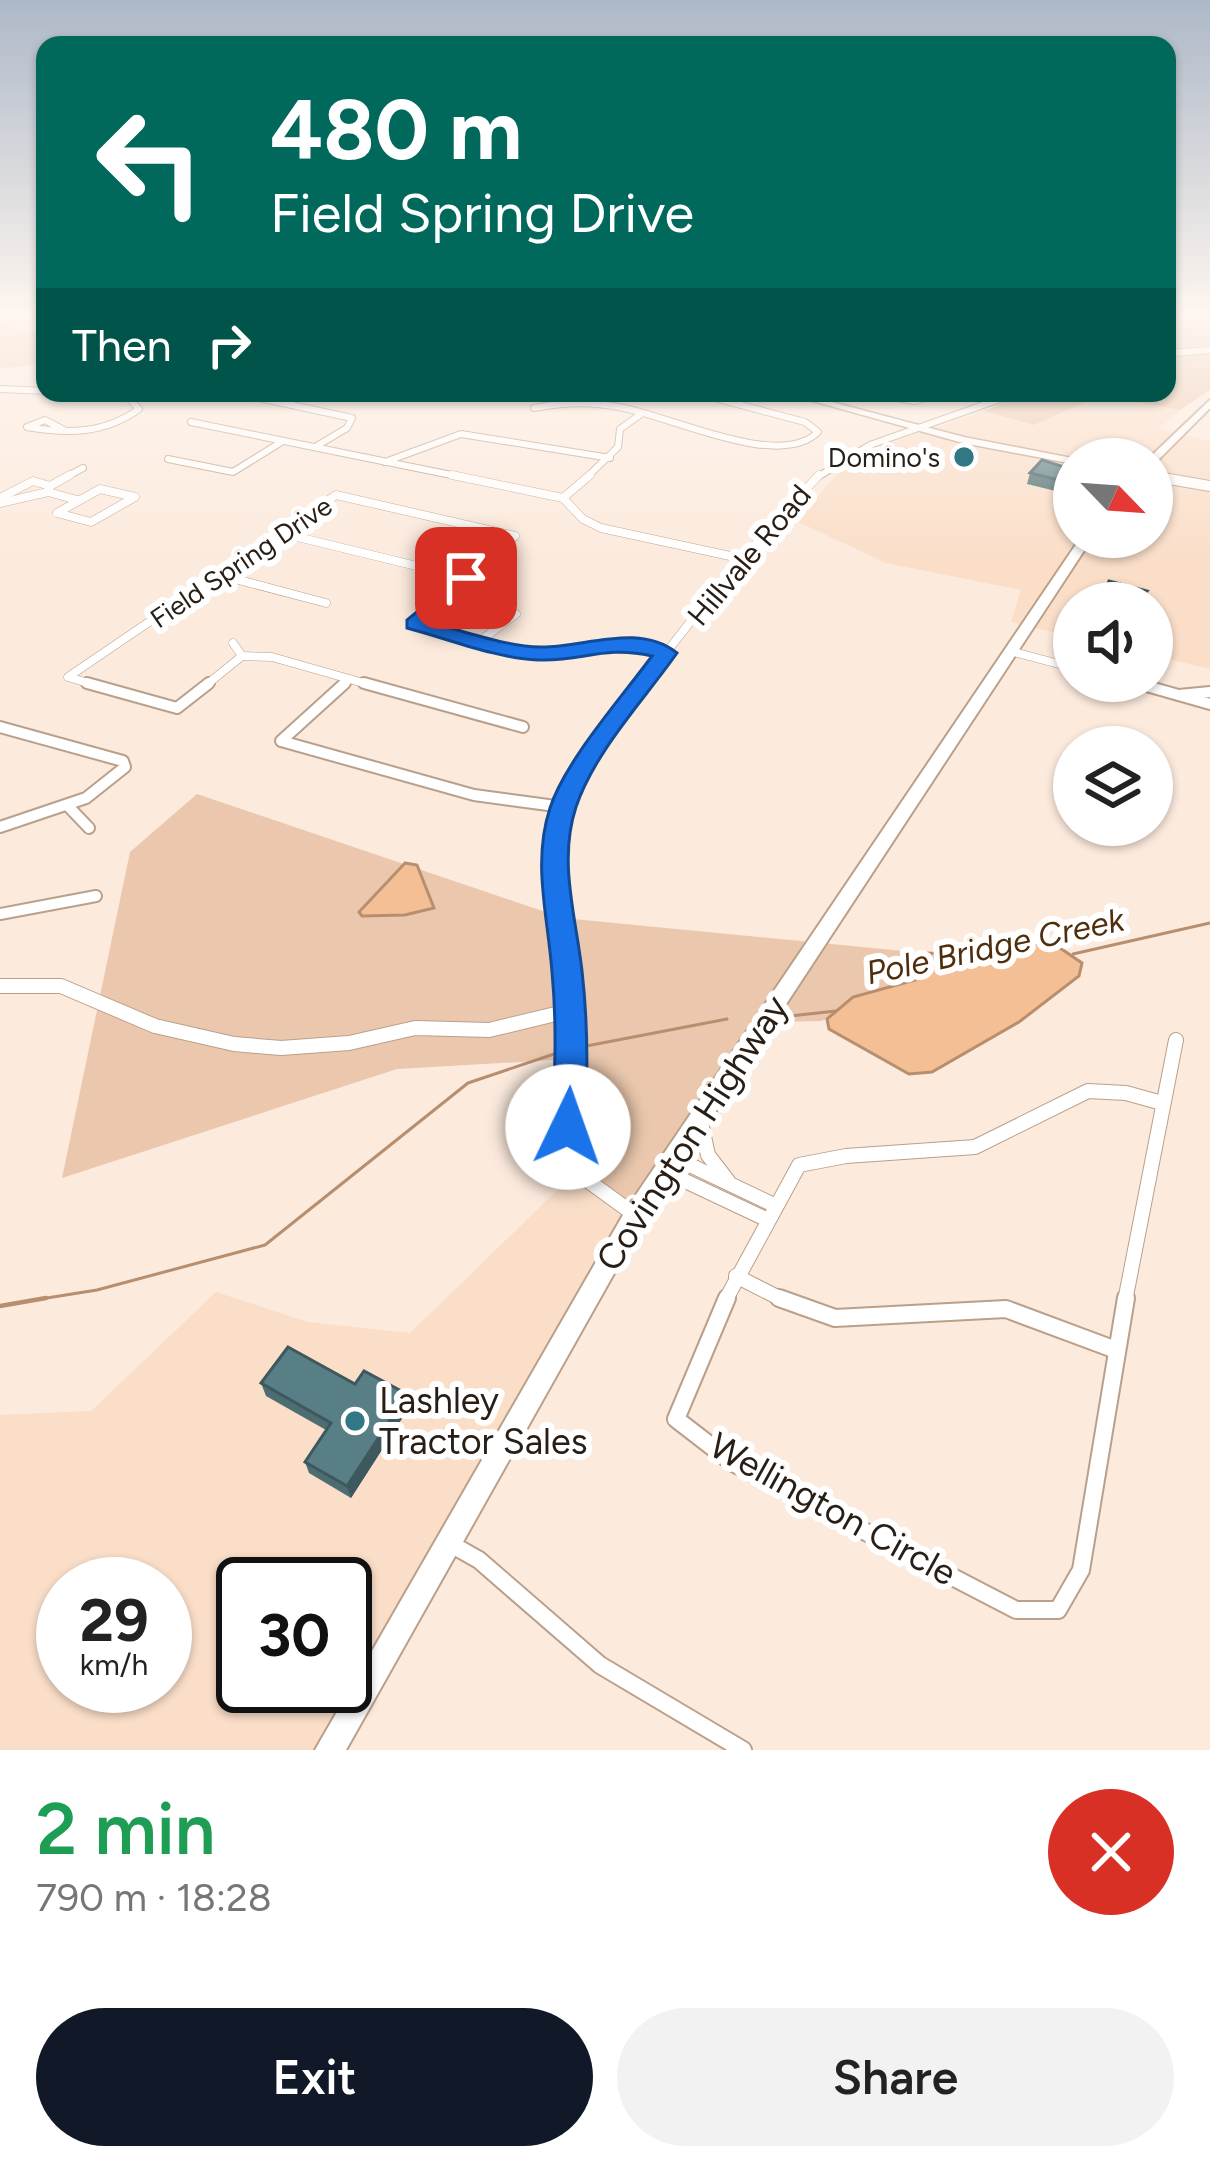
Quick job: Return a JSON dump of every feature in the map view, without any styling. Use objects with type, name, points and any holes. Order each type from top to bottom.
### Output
[{"type":"main road","points":[[821,402],[1053,457]]},
{"type":"main road","points":[[1173,439],[1210,403]]},
{"type":"main road","name":"Covington Highway","points":[[330,1750],[635,1214],[1075,558]]},
{"type":"street","points":[[64,430],[45,420],[27,427],[88,432],[128,418],[140,405],[132,402]]},
{"type":"street","points":[[278,402],[352,418],[347,428],[315,447]]},
{"type":"street","points":[[534,408],[578,402],[778,448],[806,444],[818,432],[805,422],[743,402]]},
{"type":"street","name":"Hillvale Road","points":[[635,1214],[576,1172],[568,1127],[572,1060],[567,969],[554,886],[563,807],[599,744],[666,653],[804,487],[826,469],[993,402]]},
{"type":"street","points":[[563,499],[610,458],[618,447],[620,429],[641,413]]},
{"type":"street","points":[[191,422],[563,499],[583,519],[601,528],[743,559]]},
{"type":"street","points":[[385,462],[461,434],[610,458]]},
{"type":"street","points":[[168,458],[233,472],[284,441]]},
{"type":"street","points":[[0,501],[49,489],[82,469]]},
{"type":"street","points":[[1173,480],[1210,486]]},
{"type":"street","points":[[49,489],[77,500],[100,489],[135,496],[91,522],[57,513],[77,500]]},
{"type":"street","name":"Field Spring Drive","points":[[242,656],[177,708],[68,677],[336,495],[515,536],[414,624],[544,654],[618,642],[666,653]]},
{"type":"street","points":[[281,533],[466,578]]},
{"type":"street","points":[[220,575],[326,603]]},
{"type":"street","points":[[480,641],[517,614]]},
{"type":"street","points":[[233,643],[242,656],[272,657],[523,727]]},
{"type":"street","points":[[1015,652],[1053,660]]},
{"type":"street","points":[[349,679],[281,742],[474,796],[563,807]]},
{"type":"street","points":[[1176,696],[1210,692]]},
{"type":"street","points":[[1173,695],[1210,704]]},
{"type":"street","points":[[0,727],[59,748],[123,761],[124,771],[68,806],[0,827]]},
{"type":"street","points":[[68,806],[88,828]]},
{"type":"street","points":[[0,914],[96,896]]},
{"type":"street","points":[[0,986],[62,986],[154,1026],[234,1044],[281,1048],[349,1043],[416,1028],[489,1030],[568,1011]]},
{"type":"street","name":"Wellington Circle","points":[[1162,1103],[1126,1093],[1088,1091],[975,1147],[799,1165],[736,1276],[676,1419],[733,1462],[1016,1610],[1058,1610],[1081,1570],[1116,1350],[1176,1040]]},
{"type":"street","points":[[701,1114],[708,1156],[730,1184]]},
{"type":"street","points":[[668,1164],[772,1213]]},
{"type":"street","points":[[668,1164],[730,1184],[772,1213]]},
{"type":"street","points":[[736,1276],[792,1305],[835,1318],[1006,1309],[1116,1350]]},
{"type":"street","points":[[446,1541],[479,1560],[600,1665],[743,1750]]},
{"type":"shaded area","points":[[1197,399],[1180,410],[1138,402]]},
{"type":"shaded area","points":[[1006,402],[1086,402],[1034,425],[984,411]]},
{"type":"shaded area","points":[[1086,402],[1138,402],[1180,410],[1159,429],[1210,441],[1210,669],[1173,660],[1173,582],[1053,582],[1053,632],[1011,622],[1021,590],[886,563],[796,521],[853,456],[983,411],[1034,425]]},
{"type":"shaded area","points":[[197,794],[563,918],[924,953],[912,985],[821,1021],[763,1022],[628,1209],[576,1172],[572,1059],[397,1069],[62,1178],[130,852]]},
{"type":"shaded area","points":[[405,863],[417,865],[434,908],[405,915],[362,916],[359,912]]},
{"type":"shaded area","points":[[1034,944],[1060,948],[1082,963],[1079,976],[1019,1022],[932,1072],[909,1074],[829,1029],[827,1019],[853,997],[915,980],[928,953],[984,956]]},
{"type":"shaded area","points":[[576,1172],[628,1209],[372,1674],[372,1557],[216,1557],[216,1713],[350,1713],[330,1750],[0,1750],[0,1415],[91,1411],[216,1292],[308,1322],[410,1333]]},
{"type":"building","points":[[1042,460],[1053,463],[1053,479],[1030,473]]},
{"type":"building","name":"Lashley Tractor Sales","points":[[288,1347],[355,1384],[364,1371],[407,1394],[347,1486],[305,1462],[331,1423],[261,1383]]},
{"type":"waterway","name":"Pole Bridge Creek","points":[[1073,954],[1210,923]]},
{"type":"waterway","name":"Pole Bridge Creek","points":[[790,1016],[836,1011]]},
{"type":"waterway","name":"Pole Bridge Creek","points":[[576,1048],[727,1019]]},
{"type":"waterway","name":"Pole Bridge Creek","points":[[37,1300],[97,1290],[265,1245],[468,1083],[566,1050]]},
{"type":"waterway","name":"Pole Bridge Creek","points":[[37,1300],[46,1298]]},
{"type":"waterway","name":"Pole Bridge Creek","points":[[0,1306],[37,1300]]},
{"type":"waterway","name":"Pole Bridge Creek","points":[[28,1301],[37,1300]]},
{"type":"place","name":"Domino's","points":[[964,457]]},
{"type":"place","name":"Lashley Tractor Sales","points":[[355,1421]]},
{"type":"route","points":[[466,578],[414,624],[521,652],[544,654],[618,642],[666,653],[599,744],[563,807],[554,886],[567,969],[572,1060],[568,1127]]}]
